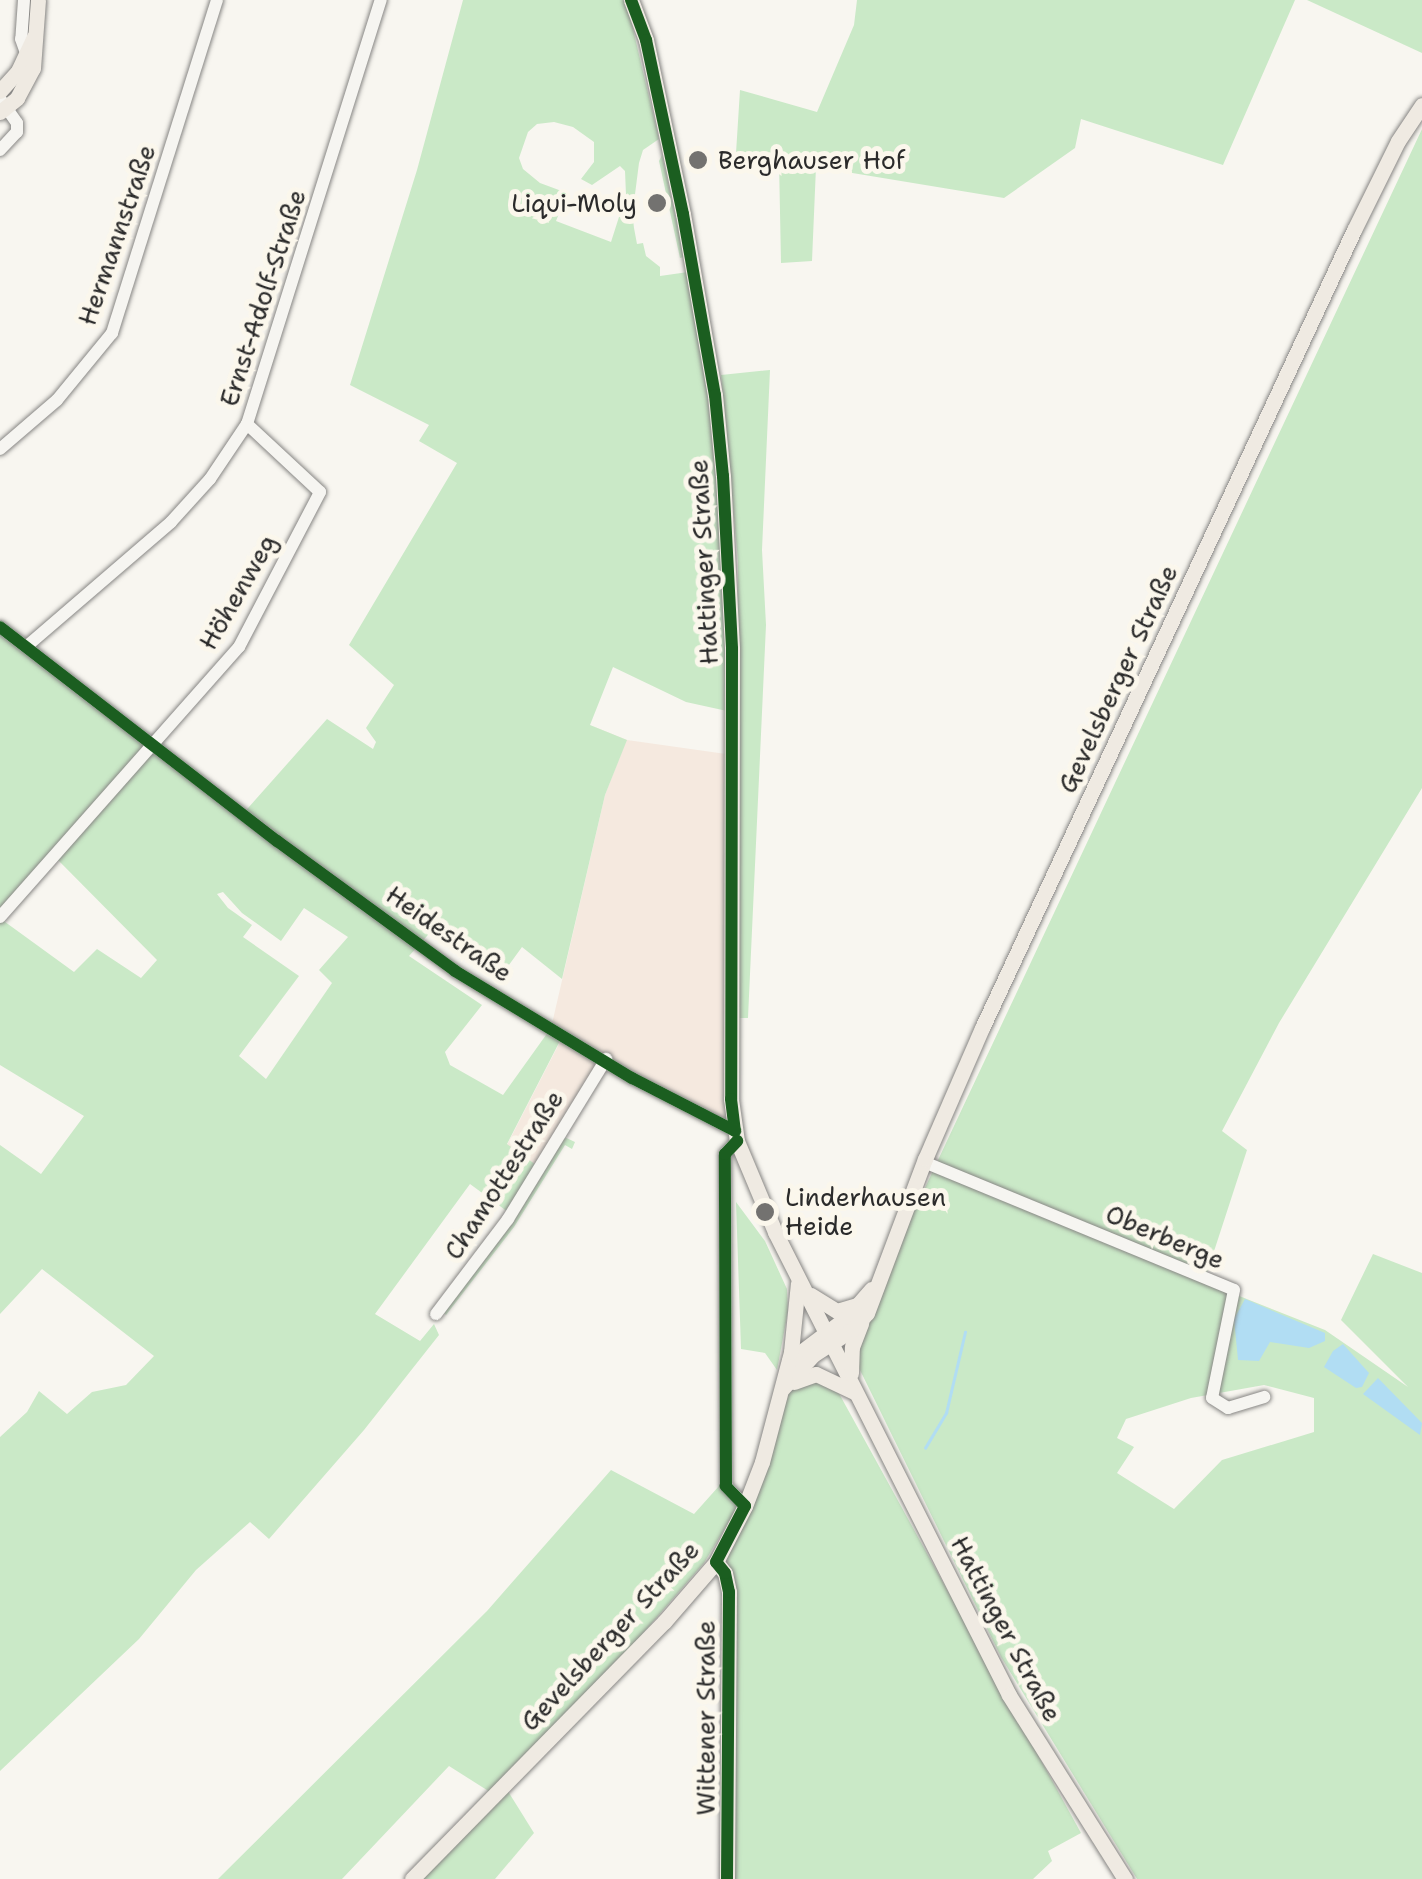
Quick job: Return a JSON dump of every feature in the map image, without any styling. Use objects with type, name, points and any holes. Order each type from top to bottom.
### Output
[{"type":"main road","points":[[1,102],[28,82],[38,49],[38,0]]},
{"type":"main road","name":"Hattinger Straße","points":[[631,0],[646,40],[683,214],[722,460],[732,649],[731,1100],[736,1136],[749,1176],[1009,1694],[1124,1879]]},
{"type":"main road","points":[[1,102],[36,33]]},
{"type":"main road","name":"Gevelsberger Straße","points":[[789,1362],[828,1336],[862,1321],[974,1045],[1354,230],[1398,141],[1422,105]]},
{"type":"main road","name":"Gevelsberger Straße","points":[[412,1879],[664,1622],[716,1562],[746,1506],[781,1394],[798,1305],[797,1274]]},
{"type":"main road","name":"Gevelsberger Straße","points":[[781,1394],[876,1282]]},
{"type":"main road","points":[[806,1291],[837,1310],[860,1303]]},
{"type":"main road","points":[[781,1394],[797,1379],[816,1374],[854,1388],[850,1361],[862,1321]]},
{"type":"main road","name":"Wittener Straße","points":[[716,1562],[724,1573],[728,1592],[728,1879]]},
{"type":"street","points":[[24,0],[21,39],[26,53]]},
{"type":"street","name":"Hermannstraße","points":[[0,449],[57,400],[112,333],[217,0]]},
{"type":"street","name":"Ernst-Adolf-Straße","points":[[27,646],[171,522],[210,479],[246,424],[381,0]]},
{"type":"street","points":[[1,102],[17,123],[17,132],[4,147]]},
{"type":"street","name":"Höhenweg","points":[[0,917],[156,745],[239,646],[320,492],[246,424]]},
{"type":"street","name":"Heidestraße","points":[[0,627],[277,841],[455,971],[736,1136]]},
{"type":"street","name":"Chamottestraße","points":[[436,1314],[508,1218],[606,1059]]},
{"type":"street","name":"Hattinger Straße","points":[[736,1136],[726,1154],[730,1366],[726,1486],[746,1506]]},
{"type":"street","name":"Oberberge","points":[[924,1162],[1234,1290],[1212,1398],[1228,1408],[1264,1396]]},
{"type":"shaded area","points":[[590,725],[627,740],[726,754],[728,1120],[726,1127],[607,1060],[539,1167],[507,1145],[563,1036],[551,1028],[605,795],[626,741]]},
{"type":"green space","points":[[463,0],[623,0],[659,139],[643,150],[639,163],[634,202],[639,206],[632,210],[637,244],[643,243],[646,256],[660,267],[660,276],[688,272],[703,351],[722,538],[727,711],[686,702],[613,667],[590,725],[627,740],[605,795],[562,979],[522,947],[501,976],[436,926],[409,956],[482,1005],[445,1052],[450,1065],[503,1095],[551,1028],[563,1035],[507,1144],[539,1167],[508,1212],[470,1184],[375,1314],[420,1341],[434,1324],[439,1335],[364,1430],[269,1539],[250,1522],[196,1570],[139,1639],[0,1771],[0,1437],[27,1412],[39,1391],[67,1414],[92,1392],[126,1385],[154,1356],[42,1269],[0,1314],[0,1145],[41,1174],[84,1116],[0,1065],[0,635],[241,816],[327,719],[373,749],[376,742],[366,728],[394,685],[349,645],[457,463],[419,441],[429,425],[350,385],[417,170]],"holes":[[[554,122],[573,127],[594,142],[594,162],[581,179],[592,185],[620,166],[625,171],[626,195],[611,242],[556,221],[567,193],[540,183],[523,169],[519,158],[528,132],[537,124]],[[57,859],[157,960],[141,978],[97,949],[74,972],[1,919]],[[223,892],[242,913],[281,941],[304,908],[348,937],[319,970],[332,983],[266,1079],[239,1056],[299,976],[243,937],[252,925],[228,908],[217,894]]]},
{"type":"green space","points":[[857,0],[1295,0],[1223,165],[1081,119],[1075,148],[1004,198],[816,167],[812,261],[781,263],[779,161],[736,153],[740,90],[817,112],[854,25]]},
{"type":"green space","points":[[1307,0],[1422,0],[1422,53]]},
{"type":"green space","points":[[1422,129],[1422,788],[1279,1023],[1222,1131],[1247,1150],[1204,1282],[1325,1330],[1408,1387],[1341,1320],[1373,1254],[1422,1273],[1422,1879],[1137,1879],[1001,1657],[858,1366],[859,1351],[900,1241]],"holes":[[[1264,1385],[1314,1398],[1314,1432],[1222,1460],[1174,1509],[1117,1473],[1134,1447],[1117,1438],[1126,1419],[1191,1398]]]},
{"type":"green space","points":[[662,155],[684,257],[680,258],[659,161]]},
{"type":"green space","points":[[770,370],[762,550],[766,625],[748,1018],[738,1018],[738,561],[721,375]]},
{"type":"green space","points":[[562,1136],[575,1142],[572,1149],[565,1145],[514,1227],[446,1315],[443,1312]]},
{"type":"green space","points":[[736,1202],[765,1241],[787,1289],[788,1311],[777,1370],[765,1353],[741,1349]]},
{"type":"green space","points":[[812,1378],[836,1388],[1081,1833],[1048,1851],[1052,1861],[1033,1879],[731,1879],[731,1574],[725,1558],[753,1506],[788,1393]]},
{"type":"green space","points":[[611,1470],[694,1514],[719,1486],[725,1487],[737,1508],[704,1563],[618,1662],[490,1792],[449,1766],[342,1879],[218,1879],[487,1611]]},
{"type":"green space","points":[[506,1788],[534,1833],[495,1879],[419,1879]]},
{"type":"water","points":[[1245,1299],[1325,1333],[1325,1341],[1309,1348],[1270,1342],[1259,1361],[1238,1360],[1234,1319]]},
{"type":"water","points":[[1343,1344],[1369,1373],[1362,1387],[1356,1388],[1324,1367],[1333,1351]]},
{"type":"water","points":[[1378,1378],[1422,1423],[1420,1435],[1363,1394]]},
{"type":"waterway","points":[[925,1448],[946,1413],[965,1332]]},
{"type":"cycle path","points":[[631,0],[646,40],[683,214],[715,395],[723,476],[732,649],[731,1099],[735,1131]]},
{"type":"cycle path","points":[[0,627],[277,841],[455,971],[632,1078],[735,1131]]},
{"type":"cycle path","points":[[727,1879],[729,1592],[725,1573],[716,1562],[745,1506],[726,1486],[725,1154],[737,1141]]},
{"type":"place","name":"Berghauser Hof","points":[[698,160]]},
{"type":"place","name":"Liqui-Moly","points":[[657,203]]},
{"type":"place","name":"Linderhausen Heide","points":[[765,1212]]}]
